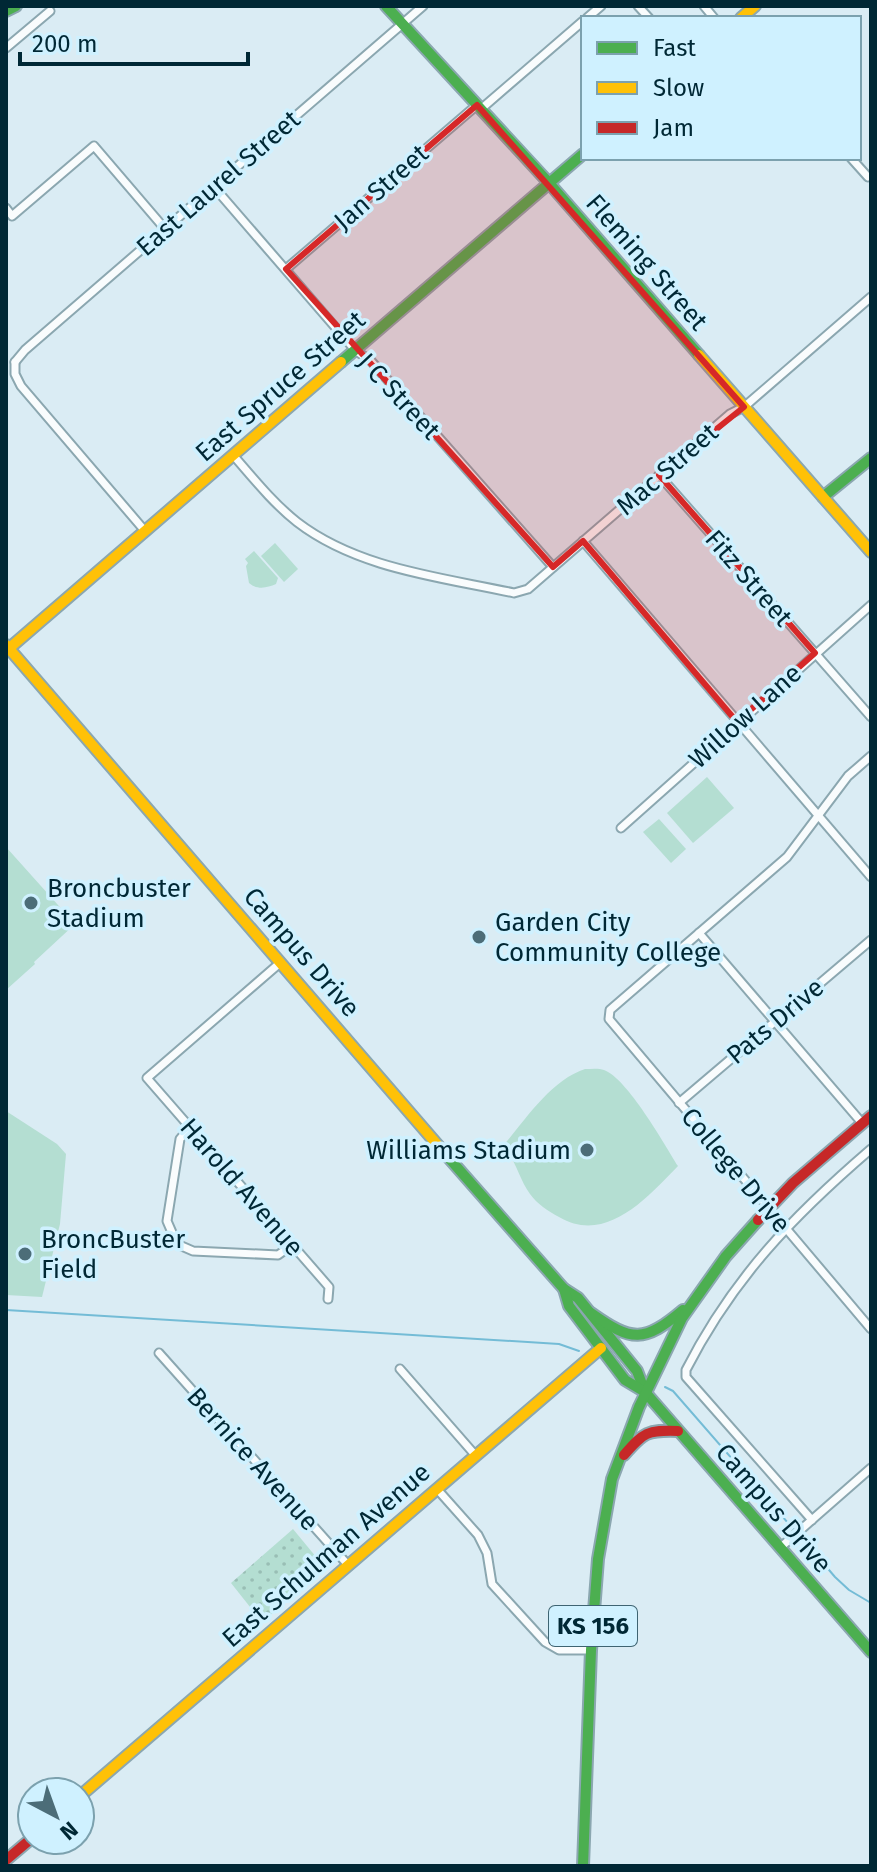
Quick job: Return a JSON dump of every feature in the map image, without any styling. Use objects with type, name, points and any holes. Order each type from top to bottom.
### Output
[{"type":"main road","points":[[6,11],[16,6]]},
{"type":"main road","name":"Fleming Street","points":[[386,6],[549,183],[871,552]]},
{"type":"main road","name":"East Spruce Street","points":[[7,648],[581,156]]},
{"type":"main road","points":[[823,497],[871,458]]},
{"type":"main road","name":"Campus Drive","points":[[7,648],[564,1289],[578,1298],[591,1313],[637,1371],[645,1392]]},
{"type":"main road","name":"KS 156","points":[[583,1866],[591,1650],[598,1559],[618,1461],[645,1392],[682,1318],[726,1256],[768,1208],[867,1120]]},
{"type":"main road","name":"Campus Drive","points":[[564,1289],[569,1306],[625,1380],[645,1392],[785,1544],[870,1648]]},
{"type":"main road","points":[[591,1313],[622,1333],[637,1335],[660,1330],[693,1302]]},
{"type":"main road","name":"East Schulman Avenue","points":[[96,1782],[601,1348]]},
{"type":"main road","points":[[618,1461],[639,1437],[649,1431],[678,1431]]},
{"type":"street","name":"East Laurel Street","points":[[15,362],[25,350],[423,6]]},
{"type":"street","points":[[6,48],[50,11]]},
{"type":"street","name":"Jan Street","points":[[286,269],[581,23]]},
{"type":"street","points":[[6,208],[12,216],[94,146],[165,229]]},
{"type":"street","points":[[853,160],[868,177]]},
{"type":"street","name":"J C Street","points":[[214,187],[355,350],[371,361],[553,567]]},
{"type":"street","name":"Mac Street","points":[[233,455],[284,511],[323,539],[367,558],[418,573],[514,593],[528,589],[871,297]]},
{"type":"street","points":[[6,359],[15,362],[15,374],[21,386],[145,531]]},
{"type":"street","name":"Fitz Street","points":[[659,475],[871,717]]},
{"type":"street","points":[[583,541],[871,877]]},
{"type":"street","name":"Willow Lane","points":[[621,828],[871,605]]},
{"type":"street","points":[[867,1120],[775,1022],[699,933],[787,857],[848,776],[871,756]]},
{"type":"street","name":"College Drive","points":[[699,933],[610,1010],[609,1019],[871,1329]]},
{"type":"street","name":"Pats Drive","points":[[679,1103],[871,940]]},
{"type":"street","name":"Harold Avenue","points":[[281,962],[147,1078],[329,1287],[328,1299]]},
{"type":"street","points":[[190,1127],[180,1139],[167,1221],[177,1244],[193,1251],[278,1255],[292,1245]]},
{"type":"street","points":[[812,1520],[686,1377],[686,1370],[743,1277],[826,1188],[871,1149]]},
{"type":"street","name":"Bernice Avenue","points":[[159,1353],[348,1565]]},
{"type":"street","points":[[400,1369],[476,1456]]},
{"type":"street","points":[[785,1544],[871,1468]]},
{"type":"street","points":[[437,1489],[478,1535],[487,1553],[492,1584],[545,1642],[559,1650],[591,1650]]},
{"type":"highlighted area","points":[[477,105],[744,407],[659,475],[815,653],[737,722],[583,541],[553,567],[286,269]]},
{"type":"green space","points":[[275,543],[298,569],[284,582],[261,556]]},
{"type":"green space","points":[[254,551],[278,578],[276,584],[262,588],[249,583],[245,559]]},
{"type":"green space","points":[[707,777],[734,808],[693,843],[667,813]]},
{"type":"green space","points":[[659,819],[686,849],[671,863],[643,832]]},
{"type":"green space","name":"Broncbuster Stadium","points":[[6,847],[75,924],[6,990]]},
{"type":"green space","name":"Williams Stadium","points":[[585,1069],[604,1070],[623,1085],[645,1113],[678,1166],[625,1214],[593,1225],[576,1224],[539,1204],[526,1188],[503,1146],[550,1091]]},
{"type":"green space","name":"BroncBuster Field","points":[[6,1111],[57,1144],[66,1154],[60,1224],[42,1297],[6,1295]]},
{"type":"green space","points":[[293,1529],[326,1569],[262,1622],[231,1583]]},
{"type":"waterway","points":[[6,1310],[559,1344],[579,1351]]},
{"type":"waterway","points":[[665,1387],[673,1391],[795,1531]]},
{"type":"waterway","points":[[800,1536],[835,1577],[871,1603]]},
{"type":"traffic: fast","points":[[6,11],[16,6]]},
{"type":"traffic: fast","points":[[386,6],[549,183],[699,355]]},
{"type":"traffic: fast","points":[[341,362],[581,156]]},
{"type":"traffic: fast","points":[[823,497],[871,458]]},
{"type":"traffic: fast","points":[[448,1157],[564,1289],[578,1298],[637,1371],[645,1392]]},
{"type":"traffic: fast","points":[[583,1866],[591,1650],[598,1559],[612,1479],[639,1407],[682,1318],[726,1256],[758,1220]]},
{"type":"traffic: fast","points":[[564,1289],[569,1306],[625,1380],[645,1392],[871,1652]]},
{"type":"traffic: fast","points":[[591,1313],[617,1329],[638,1335],[658,1328],[683,1310]]},
{"type":"traffic: slow","points":[[743,16],[755,6]]},
{"type":"traffic: slow","points":[[699,355],[871,552]]},
{"type":"traffic: slow","points":[[6,651],[341,362]]},
{"type":"traffic: slow","points":[[6,645],[448,1157]]},
{"type":"traffic: slow","points":[[96,1782],[601,1348]]},
{"type":"traffic: jam","points":[[758,1220],[793,1183],[871,1116]]},
{"type":"traffic: jam","points":[[624,1455],[647,1434],[678,1431]]},
{"type":"traffic: jam","points":[[6,1860],[16,1852]]},
{"type":"place","name":"Broncbuster Stadium","points":[[31,903]]},
{"type":"place","name":"Garden City Community College","points":[[479,937]]},
{"type":"place","name":"Williams Stadium","points":[[587,1150]]},
{"type":"place","name":"BroncBuster Field","points":[[25,1254]]}]
